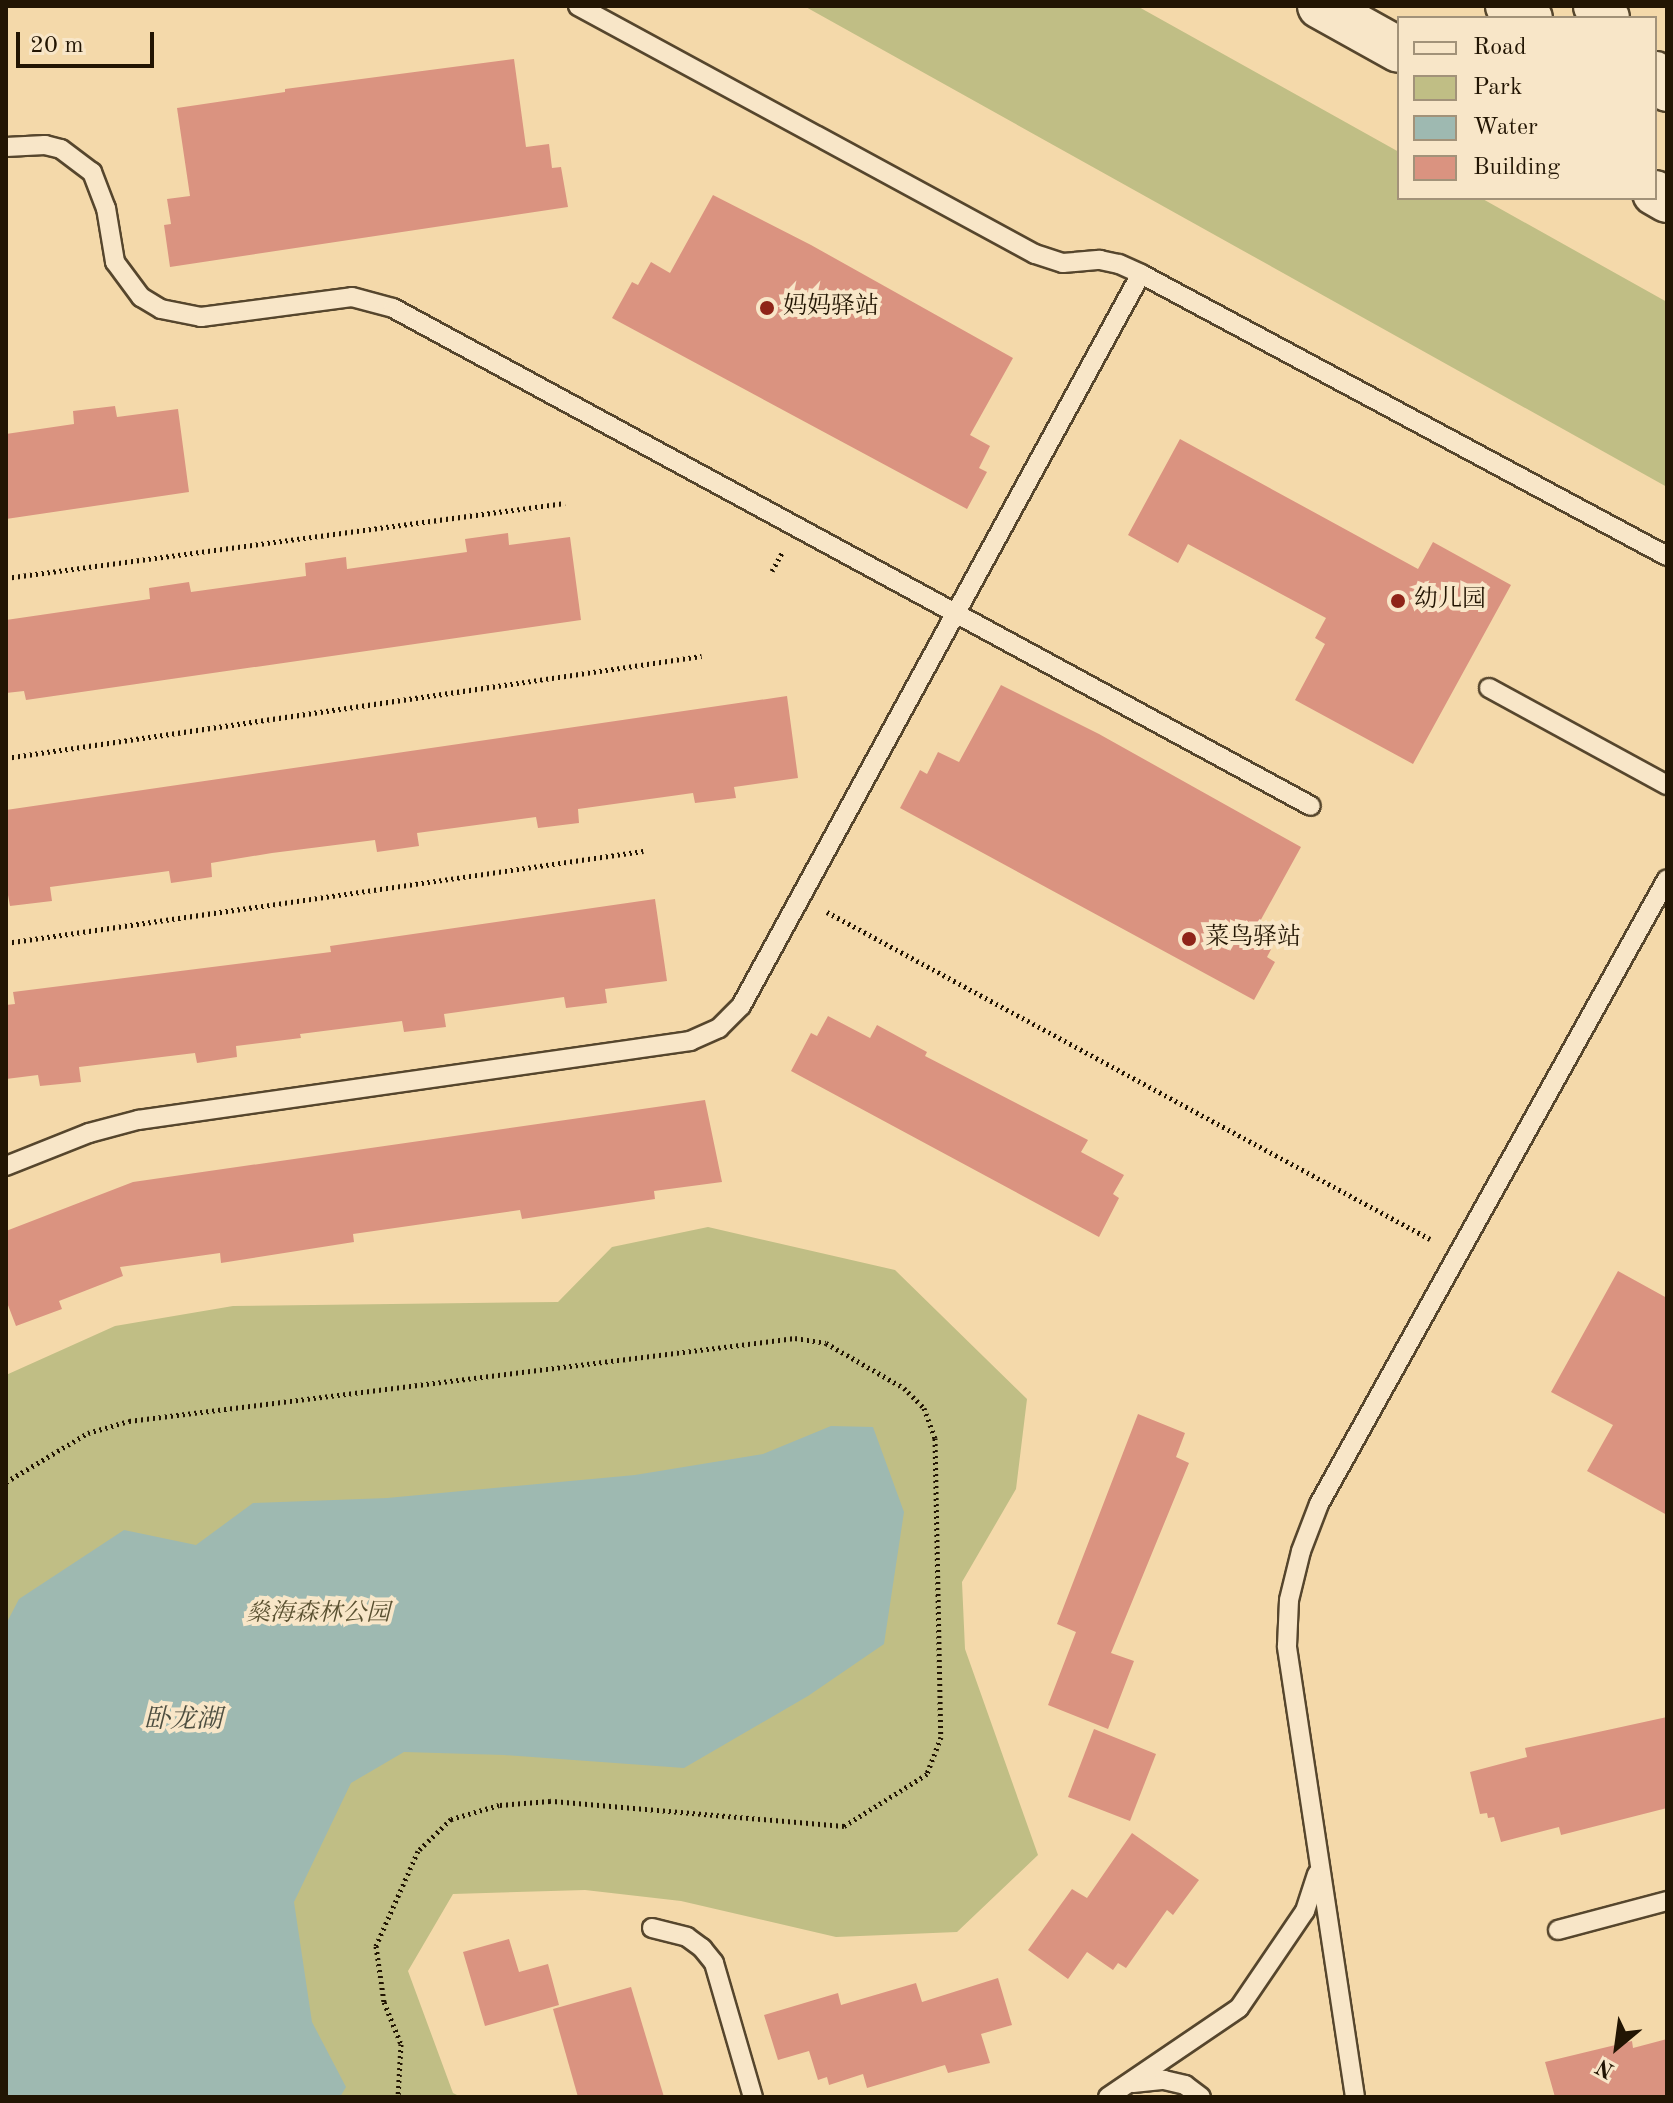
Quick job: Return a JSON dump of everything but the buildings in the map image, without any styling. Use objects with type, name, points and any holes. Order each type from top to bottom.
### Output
[{"type":"main road","points":[[1320,6],[1397,49]]},
{"type":"main road","points":[[1508,6],[1526,16]]},
{"type":"lane","points":[[578,6],[1035,254],[1063,263],[1109,262],[1141,274],[1667,556]]},
{"type":"lane","points":[[6,147],[45,145],[61,149],[92,172],[106,208],[115,262],[141,297],[161,309],[201,317],[330,297],[371,300],[1311,806]]},
{"type":"lane","points":[[6,1166],[89,1133],[138,1120],[690,1041],[719,1028],[741,1006],[1141,274]]},
{"type":"lane","points":[[1489,688],[1667,785]]},
{"type":"lane","points":[[1355,2097],[1287,1646],[1289,1600],[1301,1551],[1319,1504],[1667,879]]},
{"type":"lane","points":[[1108,2097],[1239,2008],[1249,1998],[1305,1911],[1319,1867]]},
{"type":"lane","points":[[1558,1930],[1667,1901]]},
{"type":"lane","points":[[652,1928],[687,1937],[702,1948],[714,1963],[753,2097]]},
{"type":"lane","points":[[1128,2084],[1164,2080],[1185,2085],[1201,2097]]},
{"type":"path","points":[[6,578],[565,503]]},
{"type":"path","points":[[6,758],[702,656]]},
{"type":"path","points":[[6,943],[643,851]]},
{"type":"path","points":[[800,897],[1459,1254]]},
{"type":"path","points":[[6,1482],[88,1433],[129,1421],[795,1338],[826,1343],[904,1388],[924,1408],[935,1438],[941,1737],[927,1774],[844,1826],[550,1801],[499,1805],[451,1819],[418,1851],[376,1946],[384,2002],[401,2044],[398,2097]]},
{"type":"green space","points":[[804,6],[1137,6],[1397,151],[1397,200],[1485,200],[1667,302],[1667,487]]},
{"type":"green space","name":"燊海森林公园","points":[[708,1227],[895,1270],[1027,1399],[1016,1489],[962,1582],[965,1649],[1038,1855],[957,1932],[836,1937],[681,1901],[585,1890],[453,1894],[408,1971],[453,2093],[461,2097],[6,2097],[6,1375],[115,1326],[233,1306],[558,1302],[612,1247]]},
{"type":"water","name":"卧龙湖","points":[[831,1426],[873,1427],[904,1512],[884,1644],[808,1696],[684,1768],[504,1755],[404,1752],[351,1783],[294,1902],[312,2022],[346,2087],[340,2097],[6,2097],[6,1624],[19,1599],[124,1530],[196,1545],[253,1503],[387,1498],[635,1475],[763,1454]]},
{"type":"place","name":"妈妈驿站","points":[[767,308]]},
{"type":"place","name":"幼儿园","points":[[1398,601]]},
{"type":"place","name":"菜鸟驿站","points":[[1189,939]]}]
